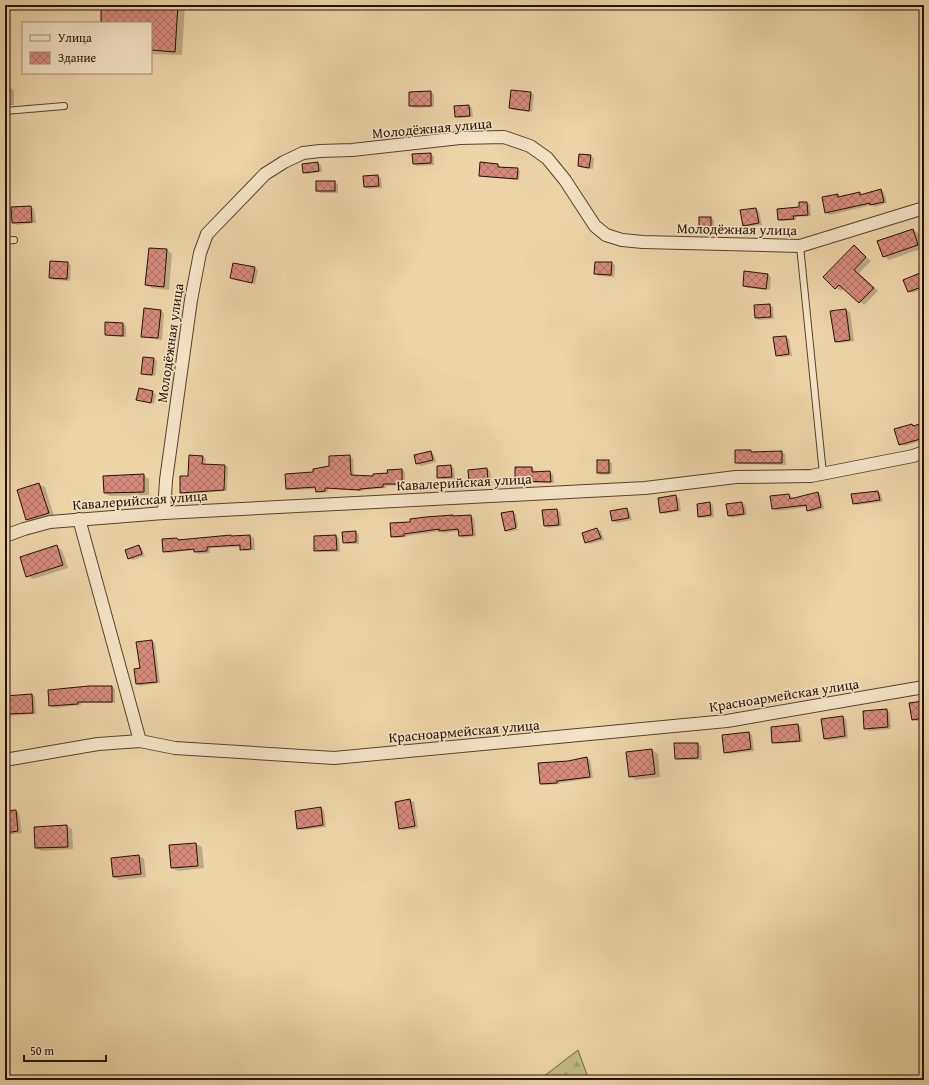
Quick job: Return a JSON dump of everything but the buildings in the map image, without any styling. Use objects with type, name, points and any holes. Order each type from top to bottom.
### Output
[{"type":"street","name":"Молодёжная улица","points":[[164,513],[166,480],[191,300],[200,253],[207,234],[265,174],[284,162],[303,153],[352,150],[460,138],[504,138],[530,146],[548,158],[565,180],[595,226],[606,235],[622,240],[643,242],[800,246],[924,208]]},
{"type":"street","name":"Кавалерийская улица","points":[[5,536],[50,522],[79,519],[164,513],[645,488],[736,477],[811,476],[913,456],[924,452]]},
{"type":"street","points":[[79,519],[140,741]]},
{"type":"street","name":"Красноармейская улица","points":[[5,760],[98,744],[140,741],[175,748],[334,758],[727,721],[924,687]]},
{"type":"lane","points":[[5,111],[64,106]]},
{"type":"lane","points":[[5,241],[14,240]]},
{"type":"lane","points":[[800,246],[823,474]]},
{"type":"green space","points":[[578,1050],[589,1080],[539,1080]]}]
